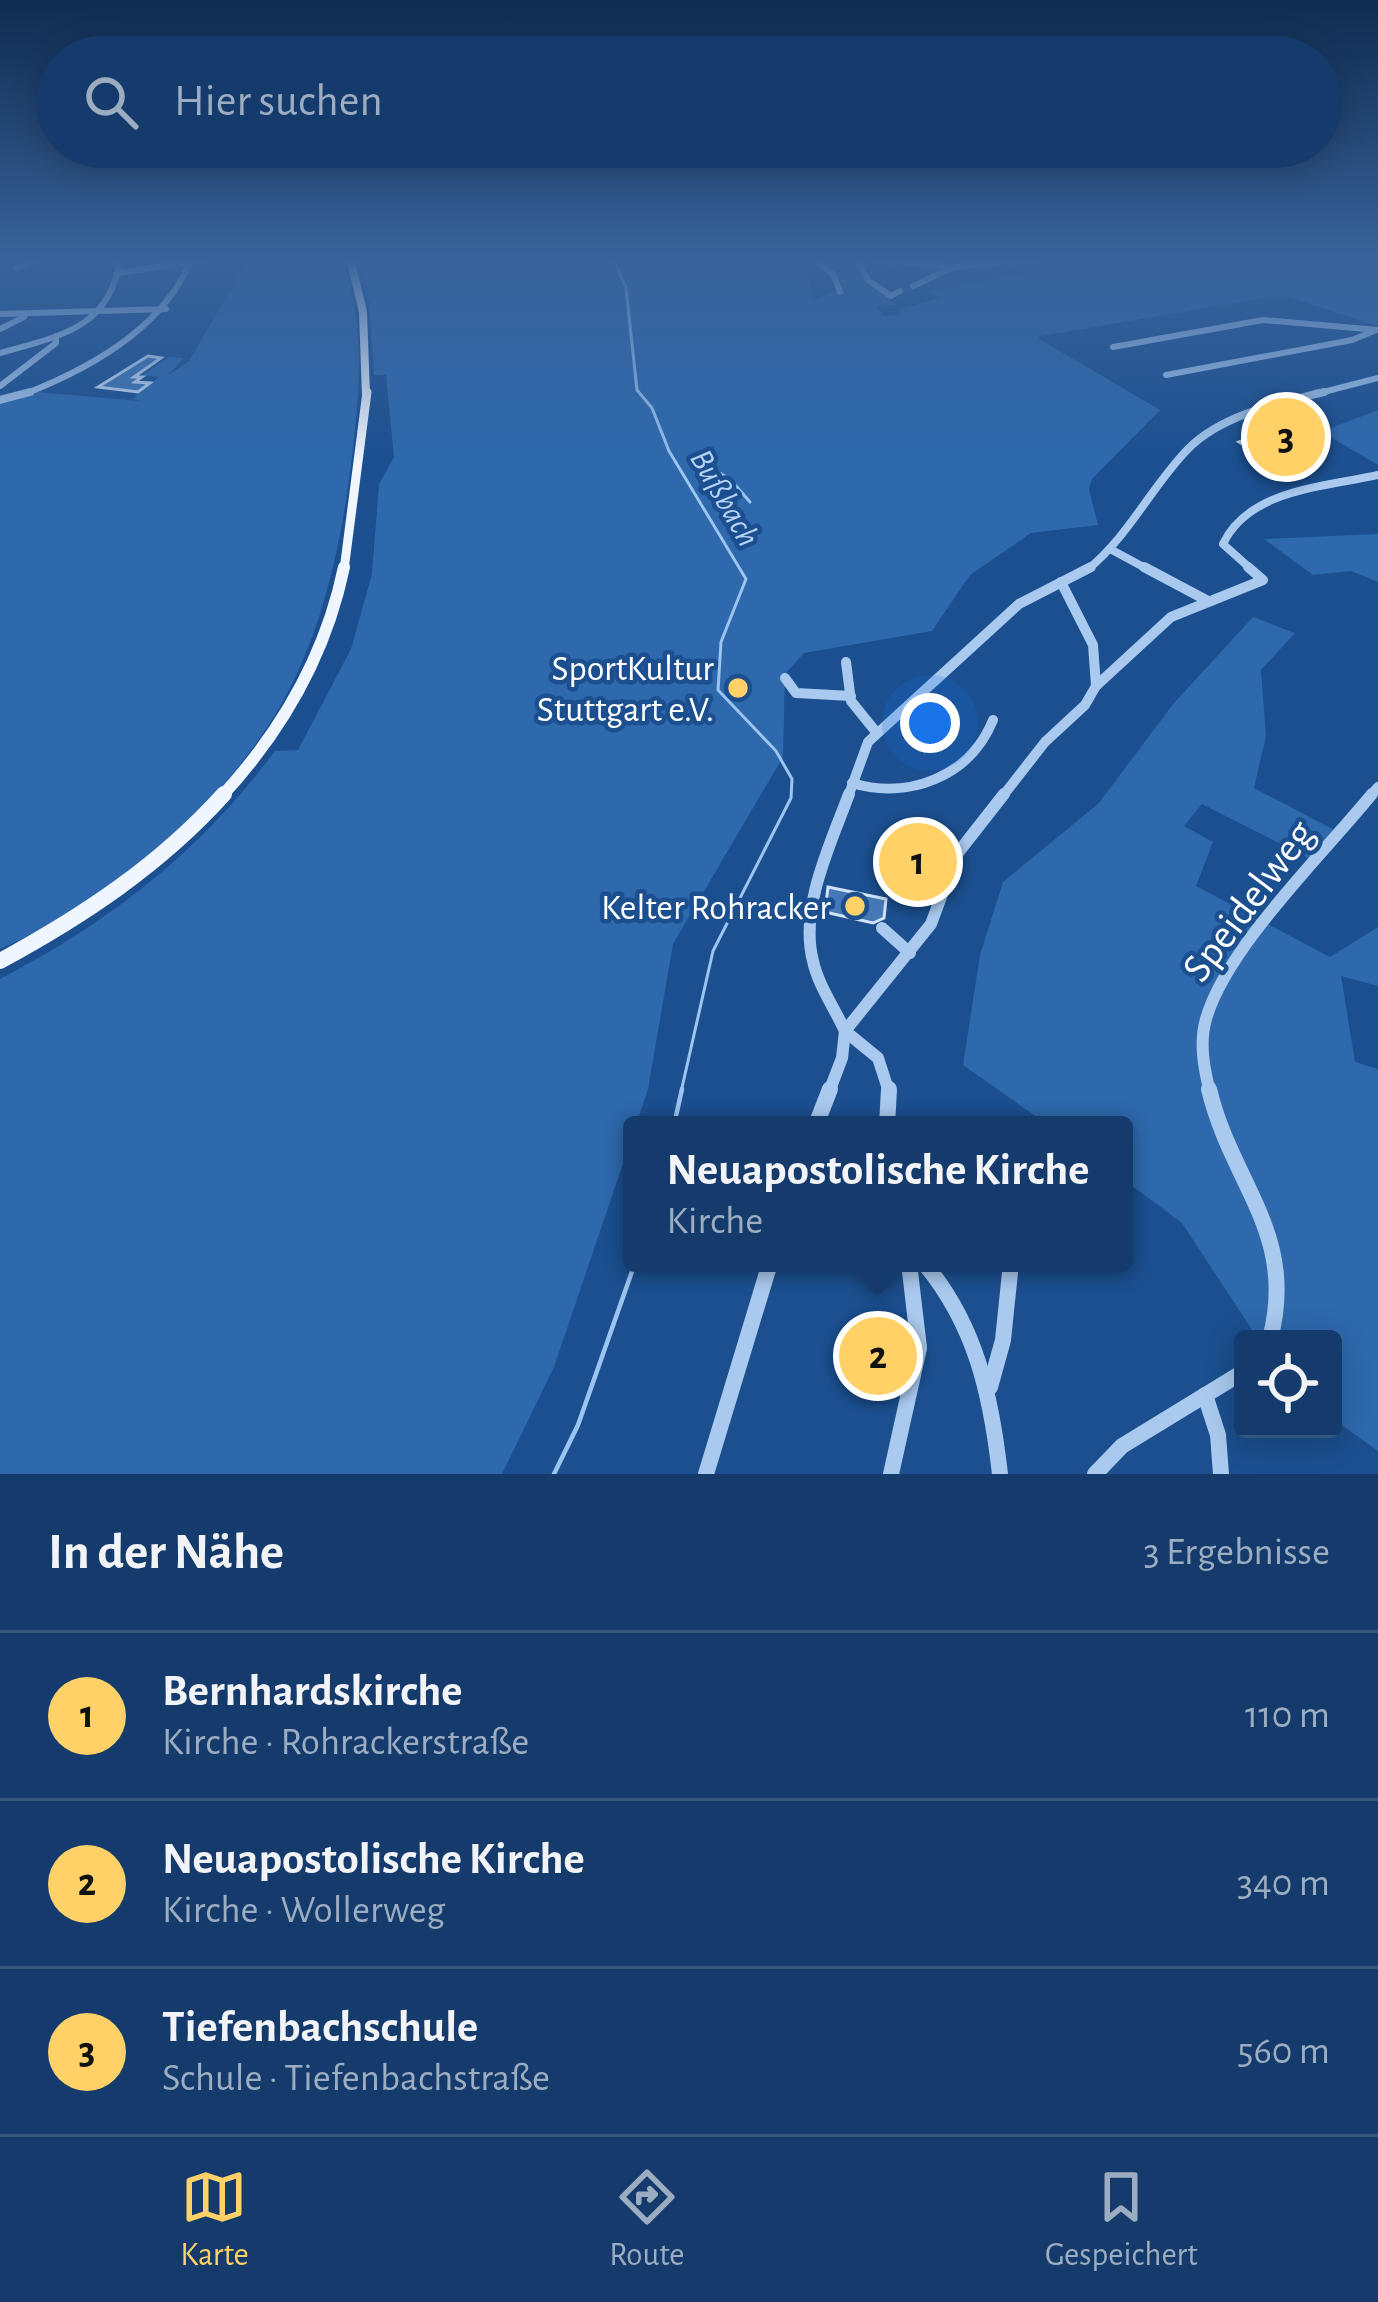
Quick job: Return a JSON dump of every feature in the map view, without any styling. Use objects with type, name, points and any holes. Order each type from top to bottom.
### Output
[{"type":"main road","points":[[0,961],[103,900],[196,825],[268,740],[306,676],[342,581],[366,413],[365,327]]},
{"type":"street","points":[[0,352],[73,327]]},
{"type":"street","points":[[0,400],[36,390],[142,327]]},
{"type":"street","points":[[1116,344],[1221,327]]},
{"type":"street","points":[[1340,327],[1377,330]]},
{"type":"street","points":[[1166,375],[1352,340],[1377,330]]},
{"type":"street","points":[[0,386],[56,343],[56,336]]},
{"type":"street","points":[[819,1116],[842,1058],[845,1031],[819,979],[811,945],[816,888],[852,783],[876,731],[1019,604],[1086,571],[1112,550],[1203,437],[1252,413],[1378,378]]},
{"type":"street","points":[[845,1031],[931,924],[957,854],[1045,742],[1085,706],[1096,686],[1171,617],[1263,580],[1223,544],[1226,535],[1250,514],[1306,487],[1378,475]]},
{"type":"street","points":[[1112,550],[1208,601]]},
{"type":"street","points":[[1061,581],[1093,645],[1096,686]]},
{"type":"street","points":[[846,662],[858,718],[876,731]]},
{"type":"street","points":[[785,678],[796,693],[850,696]]},
{"type":"street","points":[[852,783],[875,790],[910,790],[931,782],[982,742],[993,720]]},
{"type":"street","name":"Speidelweg","points":[[1272,1330],[1281,1299],[1272,1248],[1208,1088],[1202,1053],[1204,1019],[1245,952],[1378,787]]},
{"type":"street","points":[[882,928],[910,953]]},
{"type":"street","points":[[845,1031],[859,1038],[882,1064],[892,1087],[888,1116]]},
{"type":"street","points":[[706,1474],[767,1272]]},
{"type":"street","points":[[891,1474],[919,1348],[910,1272]]},
{"type":"street","points":[[932,1272],[954,1298],[989,1390],[1000,1474]]},
{"type":"street","points":[[989,1390],[1004,1340],[1010,1272]]},
{"type":"street","points":[[1095,1474],[1122,1446],[1234,1377]]},
{"type":"street","points":[[1205,1395],[1218,1436],[1221,1474]]},
{"type":"shaded area","points":[[209,327],[356,327],[359,380],[348,488],[319,618],[279,708],[254,746],[193,817],[121,879],[0,949],[0,402],[37,392],[140,401],[132,399],[159,377],[143,375],[168,357],[184,358],[167,376],[189,361]]},
{"type":"shaded area","points":[[371,327],[1096,327],[1036,337],[1160,410],[1092,479],[1089,489],[1098,525],[1031,533],[970,575],[932,631],[804,653],[785,674],[783,757],[673,944],[648,1089],[639,1116],[623,1116],[623,1164],[554,1367],[502,1474],[0,1474],[0,979],[116,908],[216,821],[275,751],[298,750],[351,649],[372,574],[379,484],[394,457],[386,375],[374,375]]},
{"type":"shaded area","points":[[1378,410],[1378,465],[1332,438],[1328,429]]},
{"type":"shaded area","points":[[1378,534],[1378,582],[1351,571],[1313,575],[1264,539]]},
{"type":"shaded area","points":[[1253,617],[1295,633],[1261,670],[1266,736],[1254,788],[1340,833],[1316,862],[1202,804],[1184,826],[1213,842],[1196,886],[1330,957],[1378,927],[1378,986],[1341,976],[1355,1062],[1378,1069],[1378,1451],[1342,1425],[1342,1330],[1252,1330],[1182,1223],[1133,1187],[1133,1116],[1035,1116],[963,1065],[980,955],[1003,882],[1099,803],[1174,703]]},
{"type":"building","points":[[148,356],[161,358],[134,377],[142,377],[135,382],[150,383],[138,392],[98,387]]},
{"type":"building","points":[[1292,419],[1317,431],[1285,441],[1301,450],[1282,456],[1272,451],[1260,454],[1239,442]]},
{"type":"building","points":[[921,842],[932,847],[929,852],[934,855],[923,875],[912,881],[903,869]]},
{"type":"building","name":"Kelter Rohracker","points":[[828,887],[886,899],[884,918],[873,923],[825,912]]},
{"type":"building","points":[[873,1325],[904,1338],[902,1348],[895,1345],[887,1378],[862,1364]]},
{"type":"waterway","name":"Bußbach","points":[[630,327],[637,390],[652,408],[669,451],[746,579],[721,642],[718,690],[776,751],[792,779],[791,798],[713,951],[681,1092]]},
{"type":"waterway","points":[[704,464],[730,479],[750,502]]},
{"type":"waterway","points":[[676,1116],[682,1089]]},
{"type":"waterway","points":[[554,1474],[578,1425],[632,1272]]},
{"type":"place","name":"Tiefenbachschule","points":[[1286,437]]},
{"type":"place","name":"SportKultur Stuttgart e.V.","points":[[738,688]]},
{"type":"place","name":"Bernhardskirche","points":[[918,862]]},
{"type":"place","name":"Kelter Rohracker","points":[[855,906]]},
{"type":"place","name":"Neuapostolische Kirche","points":[[878,1356]]}]
